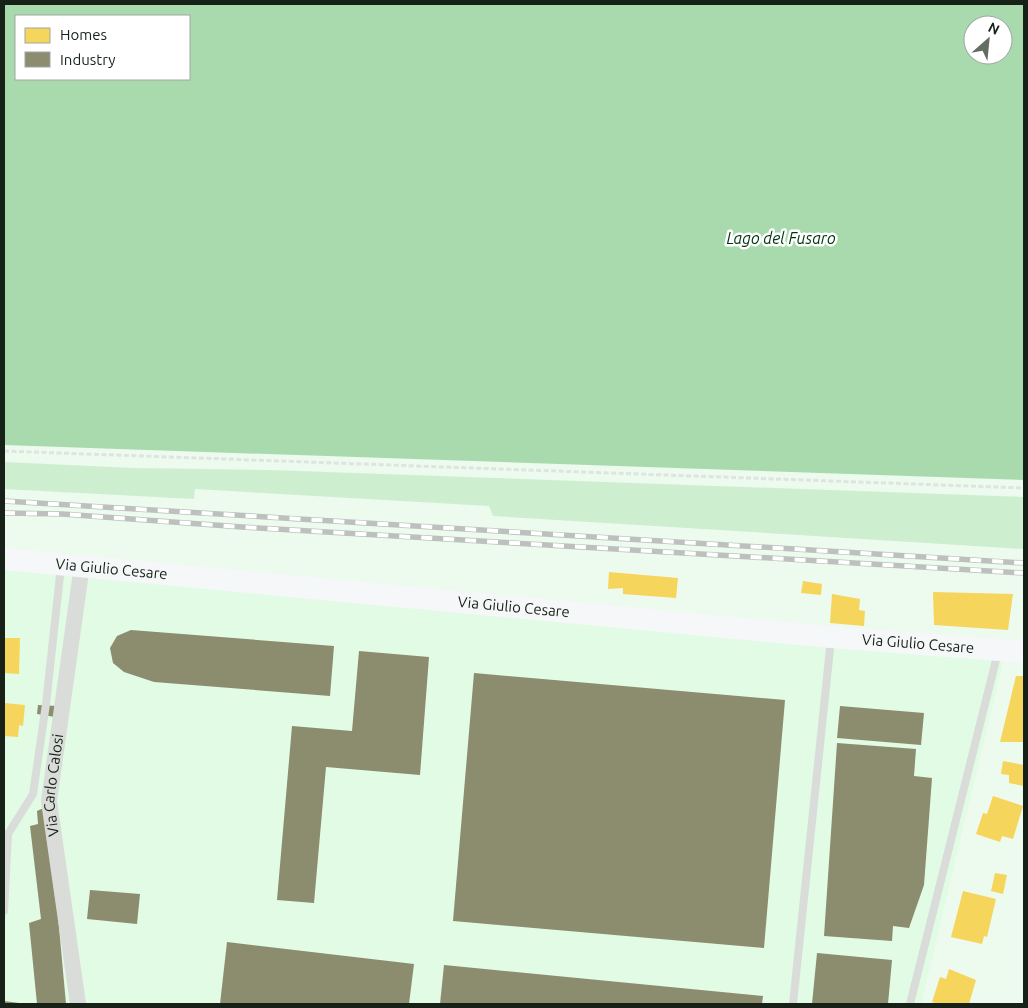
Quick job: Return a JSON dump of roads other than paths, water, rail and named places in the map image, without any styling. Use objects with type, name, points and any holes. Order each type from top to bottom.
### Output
[{"type":"street","name":"Via Giulio Cesare","points":[[4,559],[831,637],[1024,652]]},
{"type":"street","name":"Via Carlo Calosi","points":[[72,564],[49,801],[78,1004]]},
{"type":"lane","points":[[4,911],[8,834],[32,794],[46,704],[72,564]]},
{"type":"lane","points":[[793,1004],[831,637]]},
{"type":"lane","points":[[910,1004],[998,650]]},
{"type":"water","name":"Lago del Fusaro","points":[[4,4],[1024,4],[1024,480],[4,445]]},
{"type":"railway","points":[[4,501],[1024,563]]},
{"type":"railway","points":[[4,513],[62,514],[242,527],[1024,573]]}]
